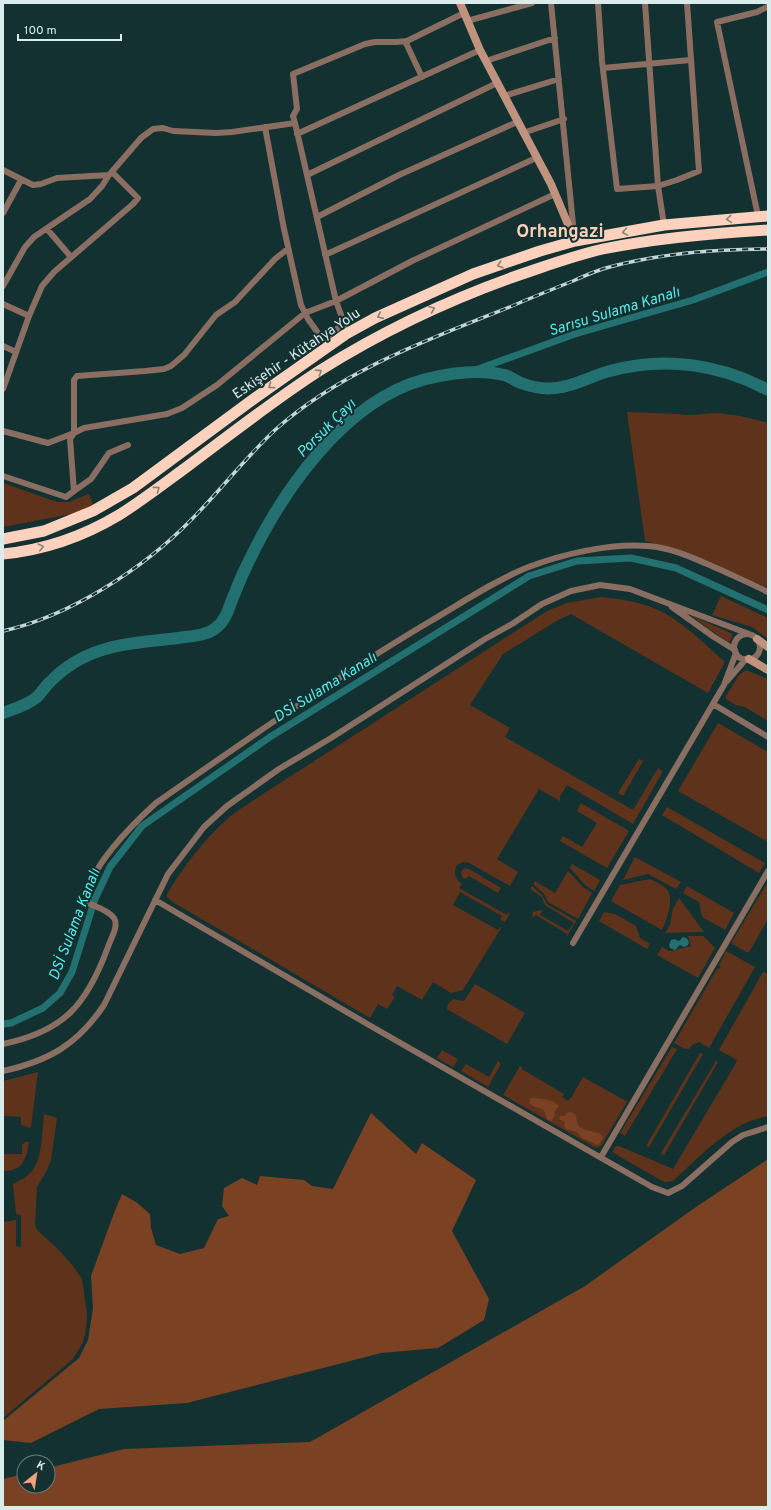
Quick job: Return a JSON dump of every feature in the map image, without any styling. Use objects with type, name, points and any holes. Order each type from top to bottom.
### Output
[{"type":"highway","name":"Eskişehir - Kütahya Yolu","points":[[3,539],[44,531],[93,511],[133,488],[274,384],[345,329],[375,318],[473,274],[540,251],[575,241],[664,225],[763,216]]},
{"type":"highway","points":[[664,225],[666,239]]},
{"type":"highway","name":"Eskişehir - Kütahya Yolu","points":[[3,554],[52,544],[74,537],[118,516],[318,372],[362,345],[422,313],[479,289],[584,254],[666,239],[768,230]]},
{"type":"street","points":[[460,3],[480,50],[555,194],[575,241]]},
{"type":"street","points":[[467,21],[532,3]]},
{"type":"street","points":[[551,3],[564,119],[575,241]]},
{"type":"street","points":[[598,3],[603,68],[617,189],[658,186],[699,171],[687,3]]},
{"type":"street","points":[[645,3],[658,186],[664,225]]},
{"type":"street","points":[[763,216],[717,22],[757,12],[766,6]]},
{"type":"street","points":[[265,127],[301,305],[323,340],[345,329],[336,301],[297,134],[294,116],[297,109],[293,74],[365,44],[375,42],[405,41],[464,13]]},
{"type":"street","points":[[486,62],[555,38]]},
{"type":"street","points":[[405,41],[422,77]]},
{"type":"street","points":[[297,134],[480,50]]},
{"type":"street","points":[[603,68],[690,60]]},
{"type":"street","points":[[504,96],[559,79]]},
{"type":"street","points":[[307,175],[497,83]]},
{"type":"street","points":[[523,133],[564,119]]},
{"type":"street","points":[[317,217],[399,175],[518,122]]},
{"type":"street","points":[[3,286],[25,247],[34,238],[90,199],[142,138],[153,129],[163,128],[173,131],[216,133],[295,123]]},
{"type":"street","points":[[325,254],[536,158]]},
{"type":"street","points":[[3,170],[33,186],[57,178],[111,174],[138,198],[54,272],[42,286],[29,316],[3,389]]},
{"type":"street","points":[[3,212],[21,180]]},
{"type":"street","points":[[3,431],[48,443],[84,428],[167,414],[182,408],[230,375],[305,313],[336,301],[412,261],[555,194]]},
{"type":"street","points":[[47,229],[71,257]]},
{"type":"street","points":[[74,491],[70,439],[74,433],[74,380],[77,376],[164,369],[171,366],[184,355],[216,315],[235,302],[275,259],[285,251],[289,250]]},
{"type":"street","points":[[3,304],[29,316]]},
{"type":"street","points":[[3,346],[16,352]]},
{"type":"street","points":[[3,476],[55,495],[66,497],[91,479],[109,453],[128,445]]},
{"type":"street","points":[[3,1044],[19,1041],[61,1022],[84,999],[102,964],[116,925],[114,918],[107,912],[88,903],[86,896],[90,883],[103,862],[120,839],[138,819],[156,803],[298,705],[359,665],[423,626],[506,577],[520,571],[582,551],[606,548],[648,546],[673,550],[768,592]]},
{"type":"street","points":[[3,1071],[47,1058],[81,1034],[94,1020],[104,1004],[168,874],[204,827],[227,806],[279,769],[331,738],[542,604],[571,591],[600,585],[630,589],[749,634],[768,647]]},
{"type":"street","points":[[664,601],[735,651],[740,657],[748,659],[768,670]]},
{"type":"street","points":[[573,943],[724,685],[735,651],[735,643],[743,634],[749,634]]},
{"type":"street","points":[[724,685],[748,659],[755,656],[759,651],[760,645],[757,639]]},
{"type":"street","points":[[713,704],[768,737]]},
{"type":"street","points":[[602,1157],[768,871]]},
{"type":"street","points":[[155,900],[652,1187],[668,1192],[682,1186],[732,1142],[743,1135],[768,1127]]},
{"type":"shaded area","points":[[627,412],[689,415],[716,413],[742,416],[768,423],[768,588],[684,551],[645,541]]},
{"type":"shaded area","points":[[3,483],[57,502],[69,502],[89,494],[93,505],[76,513],[3,527]]},
{"type":"shaded area","points":[[721,596],[768,618],[768,639],[752,627],[712,615]]},
{"type":"shaded area","points":[[601,597],[638,603],[663,612],[695,635],[725,662],[708,693],[571,614],[558,620],[503,654],[470,705],[510,728],[505,737],[633,810],[658,768],[663,771],[633,824],[567,785],[560,796],[560,801],[539,789],[497,859],[518,872],[510,886],[469,863],[463,862],[457,865],[455,876],[462,884],[459,888],[507,915],[509,912],[510,913],[505,922],[500,920],[502,916],[460,892],[453,905],[498,930],[500,927],[501,928],[463,990],[451,993],[433,982],[422,1000],[397,986],[392,995],[395,997],[387,1009],[378,1004],[370,1018],[171,901],[167,897],[167,894],[173,884],[194,854],[218,827],[238,811],[547,611],[567,603]]},
{"type":"shaded area","points":[[690,615],[733,634],[729,643]]},
{"type":"shaded area","points":[[746,670],[768,679],[768,721],[745,707],[736,705],[726,699],[726,696],[739,675]]},
{"type":"shaded area","points":[[718,723],[768,752],[768,842],[678,791]]},
{"type":"shaded area","points":[[639,759],[643,761],[623,796],[618,793]]},
{"type":"shaded area","points":[[581,803],[629,831],[607,868],[560,841],[563,836],[582,847],[597,823],[577,811]]},
{"type":"shaded area","points":[[667,807],[765,863],[759,873],[662,815]]},
{"type":"shaded area","points":[[635,857],[681,882],[676,889],[648,874],[623,880]]},
{"type":"shaded area","points":[[572,864],[600,880],[594,891],[585,885],[570,868]]},
{"type":"shaded area","points":[[464,868],[469,869],[501,888],[498,893],[469,876],[465,879],[462,877],[461,872]]},
{"type":"shaded area","points":[[568,871],[584,888],[592,893],[578,919],[548,902],[544,894],[533,884],[535,881],[555,893]]},
{"type":"shaded area","points":[[650,879],[664,887],[670,895],[669,911],[662,930],[611,901],[620,885]]},
{"type":"shaded area","points":[[768,882],[768,919],[749,952],[746,952],[731,943]]},
{"type":"shaded area","points":[[532,886],[542,895],[547,904],[576,921],[566,938],[567,934],[536,915],[532,918],[533,912],[541,910],[540,915],[568,931],[574,923],[545,905],[542,897],[530,889]]},
{"type":"shaded area","points":[[687,886],[734,913],[725,930],[702,917],[699,902],[683,893]]},
{"type":"shaded area","points":[[679,898],[704,932],[665,933],[670,925],[673,908]]},
{"type":"shaded area","points":[[604,912],[615,914],[636,926],[640,938],[650,944],[647,949],[599,921]]},
{"type":"shaded area","points":[[688,936],[703,936],[715,948],[698,978],[657,955],[662,947],[670,951],[691,946]]},
{"type":"shaded area","points":[[726,951],[755,967],[709,1048],[699,1042],[693,1044],[689,1049],[685,1049],[674,1043],[717,969],[720,968],[719,965]]},
{"type":"shaded area","points":[[763,972],[768,974],[768,1116],[745,1123],[725,1135],[673,1181],[662,1181],[612,1152],[616,1146],[619,1146],[673,1169],[736,1063],[737,1060],[719,1050]]},
{"type":"shaded area","points":[[475,984],[525,1013],[507,1044],[447,1009],[448,1004],[453,999],[464,1001]]},
{"type":"shaded area","points":[[672,1047],[677,1049],[625,1136],[620,1133]]},
{"type":"shaded area","points":[[442,1050],[458,1059],[453,1067],[437,1058]]},
{"type":"shaded area","points":[[700,1053],[703,1054],[649,1147],[646,1146]]},
{"type":"shaded area","points":[[498,1061],[501,1064],[488,1087],[461,1071],[466,1064],[489,1077]]},
{"type":"shaded area","points":[[716,1061],[718,1062],[664,1155],[661,1153]]},
{"type":"shaded area","points":[[520,1066],[522,1069],[564,1094],[562,1097],[568,1101],[583,1077],[626,1101],[628,1100],[601,1146],[596,1148],[503,1095]]},
{"type":"shaded area","points":[[38,1072],[30,1128],[21,1125],[21,1117],[3,1116],[3,1081]]},
{"type":"shaded area","points":[[531,1098],[550,1101],[559,1106],[554,1112],[555,1115],[552,1121],[548,1120],[543,1109],[534,1107],[529,1102]]},
{"type":"shaded area","points":[[571,1112],[576,1115],[577,1121],[581,1128],[602,1135],[603,1138],[598,1145],[582,1138],[577,1132],[566,1129],[564,1126],[565,1122],[559,1119],[560,1116],[564,1116]]},
{"type":"shaded area","points":[[371,1113],[416,1154],[422,1143],[476,1180],[452,1231],[489,1299],[484,1320],[438,1348],[381,1353],[187,1403],[99,1409],[31,1443],[3,1440],[3,1421],[79,1358],[88,1340],[93,1308],[91,1276],[122,1194],[136,1202],[150,1214],[151,1228],[156,1245],[180,1254],[204,1248],[218,1219],[229,1216],[222,1206],[224,1188],[242,1178],[257,1185],[260,1176],[304,1180],[312,1186],[333,1189]]},
{"type":"shaded area","points":[[44,1114],[57,1118],[51,1160],[37,1187],[35,1226],[38,1231],[59,1250],[82,1279],[87,1314],[86,1329],[83,1342],[73,1359],[3,1418],[3,1222],[16,1220],[16,1246],[21,1247],[21,1215],[16,1214],[13,1184],[27,1176],[38,1160]]},
{"type":"shaded area","points":[[25,1142],[29,1142],[25,1159],[22,1163],[15,1169],[3,1171],[3,1154],[22,1154],[22,1145]]},
{"type":"shaded area","points":[[768,1159],[768,1507],[3,1507],[3,1479],[16,1476],[16,1494],[56,1494],[56,1466],[124,1449],[310,1442],[585,1286],[696,1207]]},
{"type":"water","points":[[683,937],[688,940],[688,945],[684,947],[680,945],[675,950],[670,948],[669,945],[671,940],[674,939],[679,941]]},
{"type":"waterway","name":"Sarısu Sulama Kanalı","points":[[467,373],[575,334],[693,300],[768,272]]},
{"type":"waterway","name":"Porsuk Çayı","points":[[3,713],[33,700],[62,671],[84,657],[109,648],[126,644],[199,635],[209,632],[217,627],[225,616],[243,572],[261,537],[297,480],[318,453],[342,428],[368,407],[396,390],[426,379],[475,372],[495,373],[536,387],[557,388],[568,386],[604,373],[630,366],[651,364],[691,365],[711,369],[731,374],[768,390]]},
{"type":"waterway","name":"DSİ Sulama Kanalı","points":[[3,1024],[11,1023],[43,1008],[60,993],[72,972],[95,899],[110,867],[142,826],[270,737],[529,576],[577,561],[631,558],[676,568],[768,610]]},
{"type":"railway","points":[[3,631],[28,624],[54,614],[79,602],[128,573],[151,556],[191,520],[275,430],[301,409],[329,390],[388,358],[450,331],[606,268],[645,259],[686,253],[768,249]]},
{"type":"district","name":"Orhangazi","points":[[560,231]]}]
